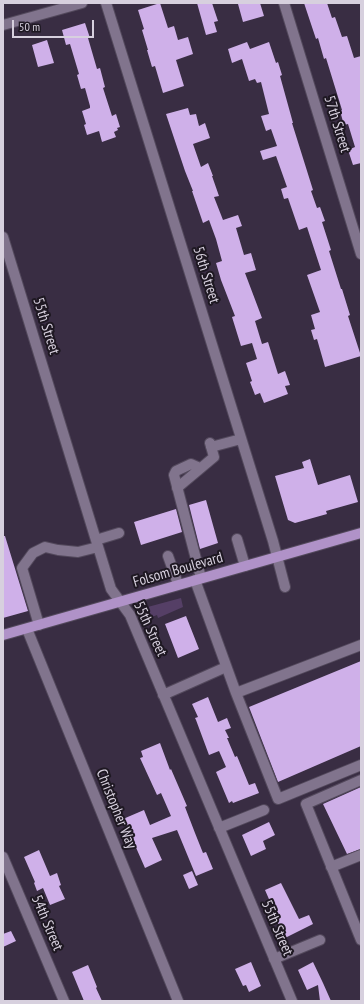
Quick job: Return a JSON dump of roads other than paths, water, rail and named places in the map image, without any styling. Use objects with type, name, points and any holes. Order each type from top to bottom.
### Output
[{"type":"main road","name":"Folsom Boulevard","points":[[3,635],[361,533]]},
{"type":"street","points":[[3,25],[82,3]]},
{"type":"street","name":"56th Street","points":[[106,3],[277,556],[285,587]]},
{"type":"street","name":"57th Street","points":[[284,3],[361,254]]},
{"type":"street","name":"55th Street","points":[[3,237],[111,589],[130,615],[292,1001]]},
{"type":"street","points":[[241,439],[210,445],[214,457],[200,468],[192,464],[176,471],[174,475],[198,579],[226,666],[278,799],[361,765]]},
{"type":"street","points":[[40,625],[22,568],[33,553],[45,547],[78,552],[119,533]]},
{"type":"street","points":[[237,539],[245,566]]},
{"type":"street","points":[[168,556],[178,584]]},
{"type":"street","name":"Christopher Way","points":[[27,629],[178,1001]]},
{"type":"street","points":[[236,693],[361,645]]},
{"type":"street","points":[[163,695],[226,666]]},
{"type":"street","points":[[361,780],[306,804],[361,939]]},
{"type":"street","points":[[219,828],[264,810]]},
{"type":"street","points":[[331,867],[361,855]]},
{"type":"street","name":"54th Street","points":[[3,857],[64,1001]]},
{"type":"street","points":[[274,959],[320,940]]}]
